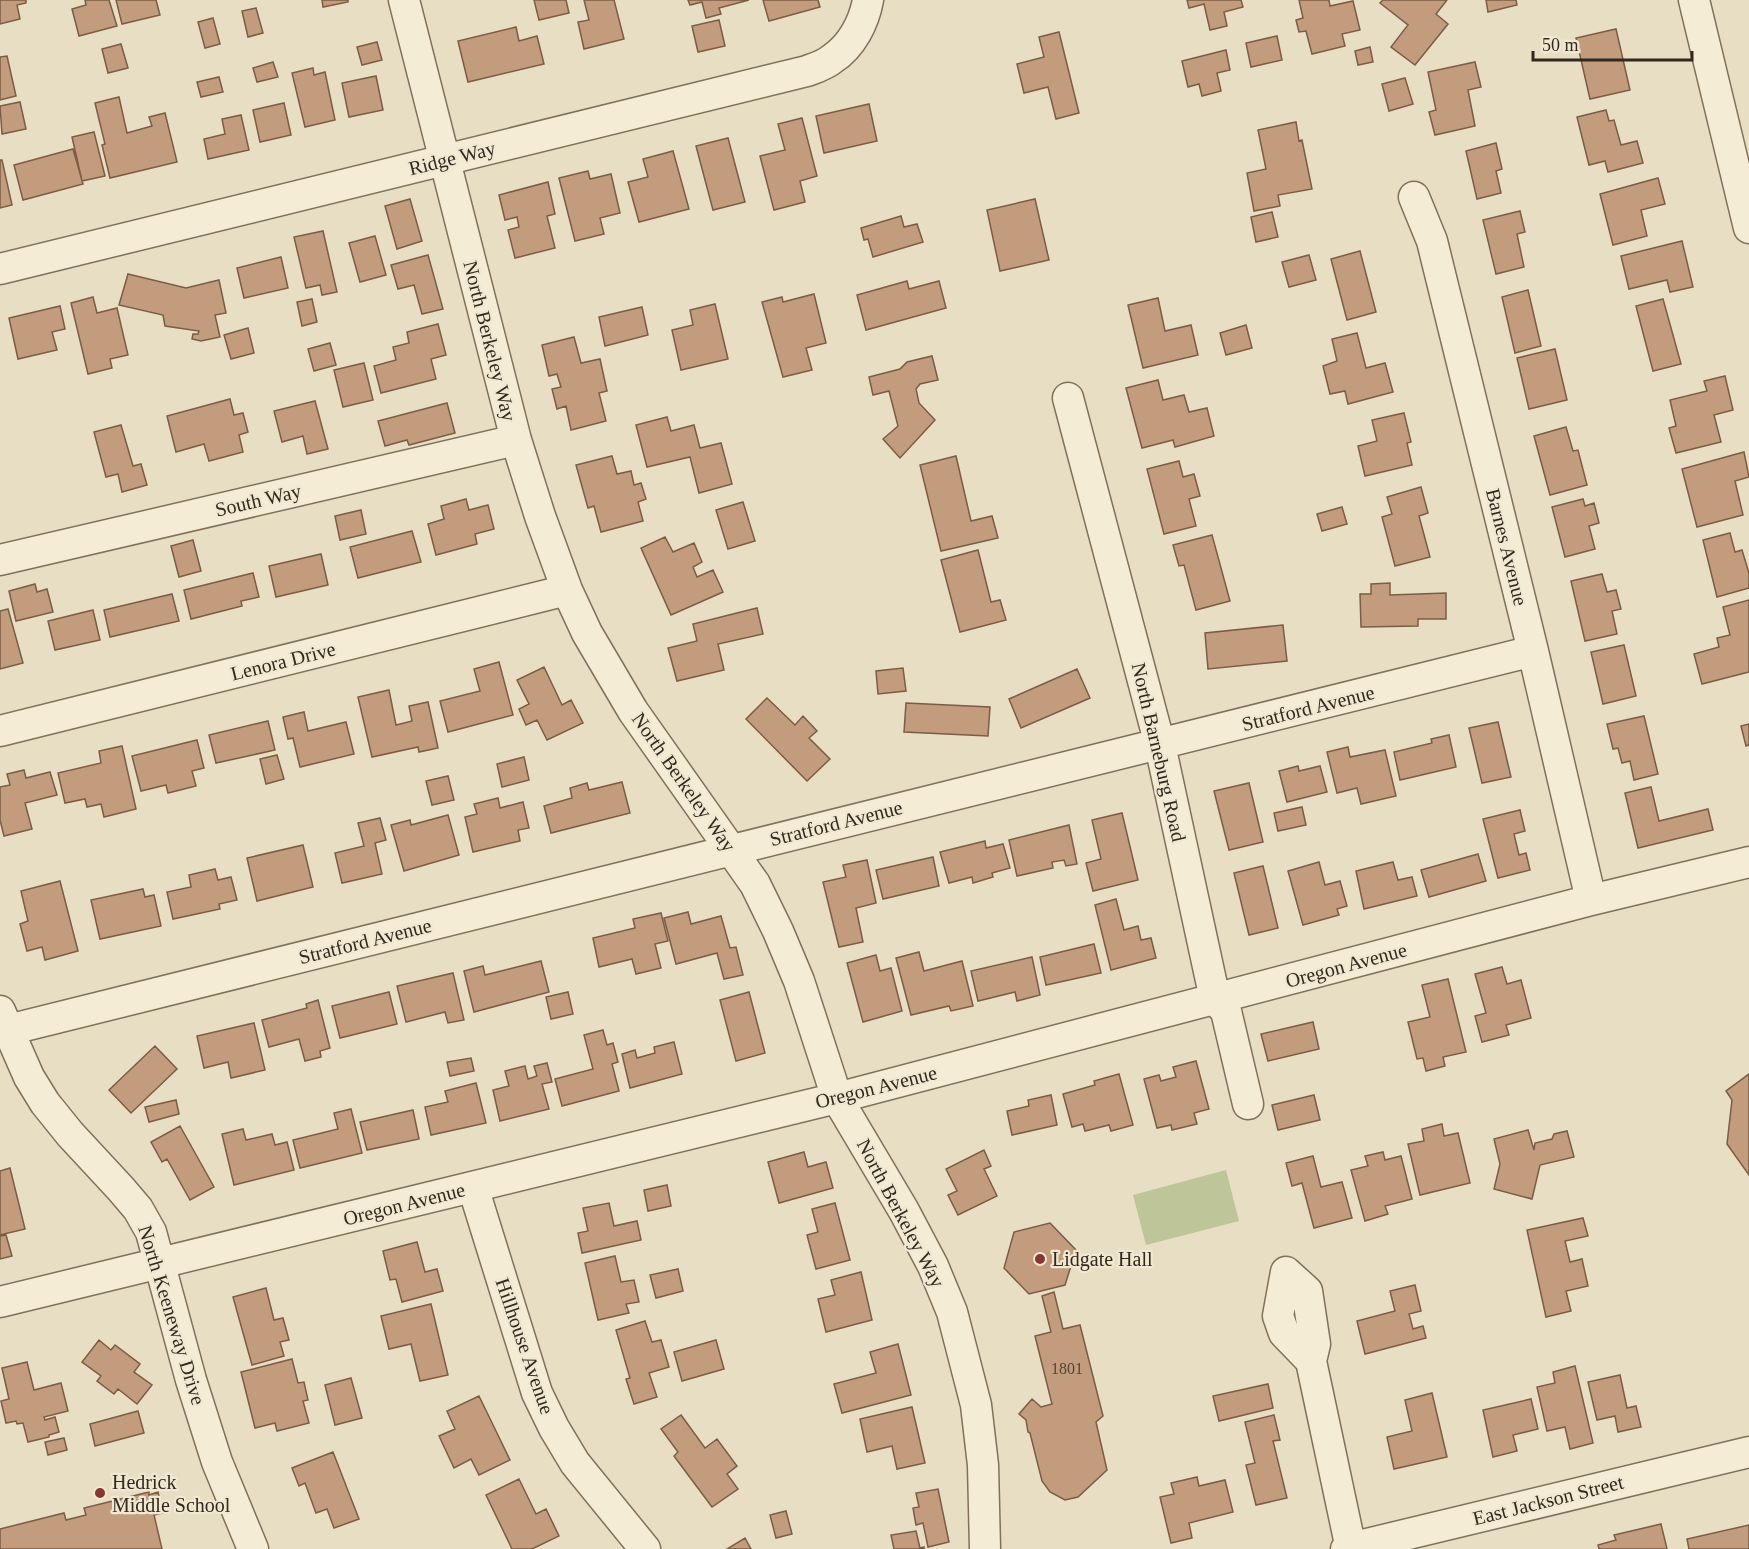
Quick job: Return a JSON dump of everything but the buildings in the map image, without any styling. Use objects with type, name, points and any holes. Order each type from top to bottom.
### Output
[{"type":"street","name":"North Berkeley Way","points":[[404,0],[516,440],[567,590],[588,633],[633,711],[755,884],[799,981],[837,1098],[904,1211],[933,1266],[952,1312],[975,1406],[983,1464],[985,1549]]},
{"type":"street","name":"Ridge Way","points":[[0,269],[807,71],[832,60],[848,45],[860,26],[868,0]]},
{"type":"street","points":[[1694,0],[1741,159],[1749,228]]},
{"type":"street","name":"Barnes Avenue","points":[[1414,197],[1432,241],[1592,900]]},
{"type":"street","name":"North Barneburg Road","points":[[1068,398],[1160,745],[1215,999],[1226,1011],[1248,1104]]},
{"type":"street","name":"South Way","points":[[0,560],[516,440]]},
{"type":"street","name":"Lenora Drive","points":[[0,731],[567,590]]},
{"type":"street","name":"Stratford Avenue","points":[[3,1024],[1160,745],[1533,651]]},
{"type":"street","name":"Oregon Avenue","points":[[0,1302],[837,1098],[1592,900],[1749,862]]},
{"type":"street","name":"North Keeneway Drive","points":[[3,1024],[29,1077],[45,1102],[70,1134],[138,1209],[150,1232],[191,1380],[217,1462],[253,1549]]},
{"type":"street","name":"Hillhouse Avenue","points":[[473,1187],[537,1393],[575,1463],[645,1549]]},
{"type":"street","points":[[1311,1361],[1350,1549]]},
{"type":"street","name":"East Jackson Street","points":[[1350,1549],[1749,1452]]},
{"type":"green space","points":[[1226,1170],[1239,1221],[1146,1245],[1133,1195]]},
{"type":"place","name":"Lidgate Hall","points":[[1040,1259]]},
{"type":"place","name":"Hedrick Middle School","points":[[100,1493]]}]
